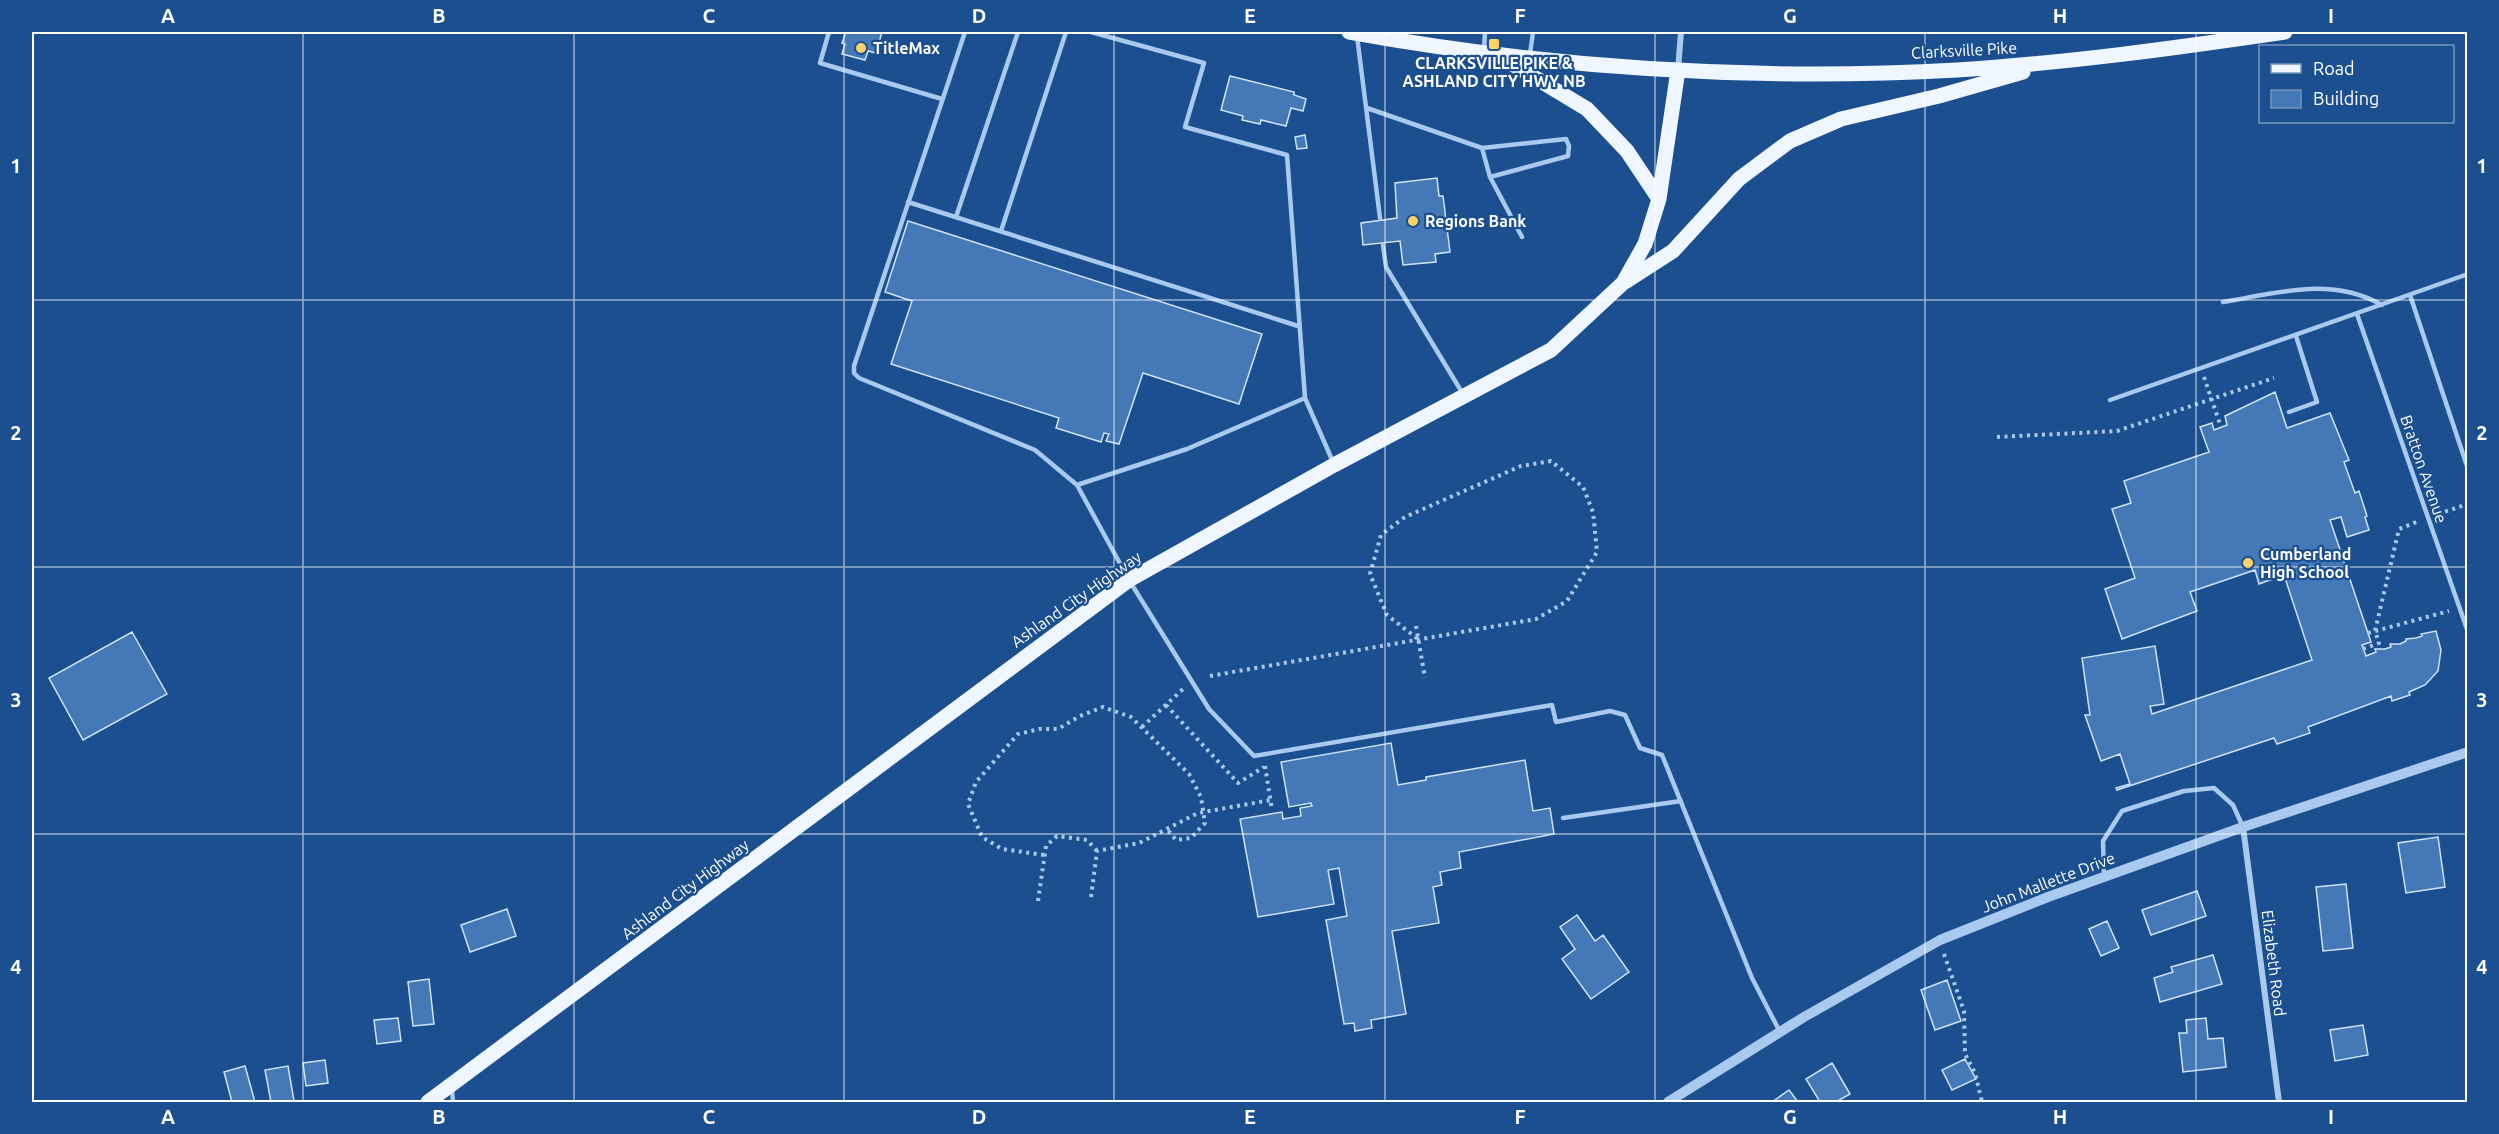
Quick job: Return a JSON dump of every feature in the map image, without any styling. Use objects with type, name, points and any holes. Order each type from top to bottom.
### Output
[{"type":"main road","name":"Clarksville Pike","points":[[1353,32],[1391,35],[1530,57],[1678,70],[1872,73],[1956,70],[2060,61],[2145,52],[2285,32]]},
{"type":"main road","points":[[1489,52],[1587,109],[1628,151],[1659,199]]},
{"type":"main road","points":[[1623,283],[1673,251],[1739,179],[1790,141],[1841,119],[1939,96],[2060,61]]},
{"type":"main road","name":"Ashland City Highway","points":[[428,1102],[1129,580],[1334,465],[1551,350],[1623,283],[1645,244],[1659,199],[1678,70]]},
{"type":"street","points":[[1678,70],[1681,32]]},
{"type":"street","name":"John Mallette Drive","points":[[1668,1102],[1780,1032],[1940,940],[2243,827],[2468,752]]},
{"type":"street","name":"Elizabeth Road","points":[[2243,827],[2278,1102]]},
{"type":"lane","points":[[829,32],[820,63],[942,99]]},
{"type":"lane","points":[[965,32],[854,366],[854,373],[859,378],[1035,450],[1077,485],[1129,580],[1209,709],[1254,756],[1552,705],[1556,722],[1610,711],[1625,716],[1640,748],[1662,755],[1752,978],[1780,1032]]},
{"type":"lane","points":[[956,217],[1017,32]]},
{"type":"lane","points":[[1001,231],[1066,32]]},
{"type":"lane","points":[[1091,32],[1204,63],[1185,127],[1287,155],[1305,398],[1334,465]]},
{"type":"lane","points":[[1353,32],[1367,108],[1380,218]]},
{"type":"lane","points":[[1485,32],[1489,52]]},
{"type":"lane","points":[[1530,57],[1533,32]]},
{"type":"lane","points":[[1367,108],[1482,148],[1566,139],[1569,146],[1568,156],[1490,177]]},
{"type":"lane","points":[[1482,148],[1490,177],[1522,237]]},
{"type":"lane","points":[[908,202],[1298,326]]},
{"type":"lane","points":[[1383,245],[1386,267],[1465,396]]},
{"type":"lane","points":[[2110,400],[2357,315],[2468,274]]},
{"type":"lane","points":[[2223,302],[2301,289],[2331,289],[2364,295],[2382,305]]},
{"type":"lane","points":[[2410,295],[2468,469]]},
{"type":"lane","name":"Bratton Avenue","points":[[2357,315],[2468,632]]},
{"type":"lane","points":[[2289,412],[2317,402],[2296,336]]},
{"type":"lane","points":[[1077,485],[1187,449],[1305,398]]},
{"type":"lane","points":[[2104,877],[2103,841],[2122,811],[2184,791],[2214,788],[2233,805],[2243,827]]},
{"type":"lane","points":[[1563,818],[1681,801]]},
{"type":"lane","points":[[451,1085],[453,1102]]},
{"type":"path","points":[[2201,369],[2221,428]]},
{"type":"path","points":[[1997,437],[2117,430],[2274,378]]},
{"type":"path","points":[[1210,676],[1536,619],[1567,601],[1597,552],[1593,512],[1583,487],[1551,462],[1521,466],[1404,517],[1381,535],[1370,574],[1387,615],[1418,639]]},
{"type":"path","points":[[2363,649],[2379,643],[2375,631],[2399,529],[2468,504]]},
{"type":"path","points":[[2368,633],[2459,608]]},
{"type":"path","points":[[1416,626],[1425,678]]},
{"type":"path","points":[[1142,727],[1183,689]]},
{"type":"path","points":[[1166,705],[1238,783],[1265,767]]},
{"type":"path","points":[[1044,855],[1002,849],[982,837],[968,804],[976,782],[1018,734],[1040,729],[1058,729],[1080,716],[1103,707],[1131,717],[1142,727],[1189,774],[1201,797],[1205,823],[1191,838],[1176,840],[1166,828]]},
{"type":"path","points":[[1263,754],[1272,810]]},
{"type":"path","points":[[1097,851],[1139,843],[1193,814],[1271,800]]},
{"type":"path","points":[[1038,901],[1046,846],[1057,837],[1087,840],[1097,851],[1091,897]]},
{"type":"path","points":[[1940,940],[1964,1011],[1965,1054],[1975,1073],[1982,1102]]},
{"type":"building","name":"TitleMax","points":[[846,32],[882,32],[876,53],[868,51],[865,60],[842,54],[845,44],[842,43]]},
{"type":"building","points":[[1230,76],[1294,92],[1294,95],[1306,99],[1303,111],[1291,108],[1286,126],[1261,120],[1260,124],[1242,120],[1243,116],[1221,110]]},
{"type":"building","points":[[1305,135],[1307,148],[1297,149],[1295,137]]},
{"type":"building","name":"Regions Bank","points":[[1437,178],[1439,196],[1443,196],[1450,252],[1435,254],[1436,262],[1403,265],[1400,241],[1363,245],[1361,223],[1397,218],[1395,183]]},
{"type":"building","points":[[908,221],[1262,334],[1239,404],[1143,373],[1119,444],[1106,441],[1109,434],[1104,433],[1101,442],[1056,428],[1059,418],[891,364],[912,301],[885,292]]},
{"type":"building","points":[[2275,392],[2287,428],[2330,413],[2349,460],[2344,462],[2355,493],[2359,491],[2369,530],[2347,537],[2341,517],[2330,520],[2371,642],[2362,645],[2366,656],[2376,652],[2375,649],[2385,649],[2391,647],[2390,644],[2400,644],[2406,639],[2436,631],[2441,650],[2438,671],[2425,685],[2409,692],[2410,695],[2392,701],[2391,696],[2308,727],[2310,733],[2277,744],[2274,738],[2117,790],[2116,788],[2130,784],[2120,754],[2101,761],[2085,715],[2090,715],[2082,658],[2155,646],[2164,704],[2150,706],[2152,714],[2312,660],[2284,575],[2259,584],[2255,570],[2190,592],[2197,611],[2122,639],[2105,589],[2135,578],[2112,509],[2131,503],[2124,481],[2209,452],[2200,427],[2212,423],[2214,430],[2227,425],[2225,416]]},
{"type":"building","points":[[132,632],[167,694],[83,740],[49,678]]},
{"type":"building","points":[[1391,743],[1398,785],[1426,780],[1426,777],[1525,760],[1533,811],[1550,808],[1554,834],[1459,852],[1461,868],[1440,872],[1442,885],[1433,887],[1439,923],[1392,931],[1406,1014],[1371,1020],[1372,1028],[1355,1031],[1354,1023],[1344,1024],[1326,920],[1347,916],[1339,868],[1328,870],[1334,904],[1258,917],[1240,819],[1282,812],[1283,819],[1301,816],[1300,808],[1312,806],[1311,803],[1289,807],[1281,762]]},
{"type":"building","points":[[2438,837],[2445,887],[2406,893],[2398,843]]},
{"type":"building","points":[[2346,884],[2353,948],[2323,951],[2316,887]]},
{"type":"building","points":[[2197,891],[2206,916],[2151,935],[2142,910]]},
{"type":"building","points":[[507,909],[516,936],[470,952],[461,925]]},
{"type":"building","points":[[1577,915],[1595,941],[1603,935],[1629,972],[1591,999],[1562,959],[1575,949],[1560,927]]},
{"type":"building","points":[[2107,921],[2119,948],[2101,956],[2089,929]]},
{"type":"building","points":[[2213,955],[2222,984],[2160,1002],[2154,978],[2173,972],[2171,967]]},
{"type":"building","points":[[429,979],[434,1024],[413,1026],[408,982]]},
{"type":"building","points":[[1947,980],[1961,1021],[1935,1030],[1921,990]]},
{"type":"building","points":[[398,1018],[401,1041],[377,1044],[374,1020]]},
{"type":"building","points":[[2206,1018],[2208,1039],[2223,1038],[2226,1067],[2183,1072],[2179,1033],[2187,1033],[2186,1020]]},
{"type":"building","points":[[2363,1025],[2368,1055],[2335,1061],[2330,1030]]},
{"type":"building","points":[[1965,1059],[1976,1079],[1952,1090],[1942,1070]]},
{"type":"building","points":[[325,1060],[328,1083],[306,1086],[303,1063]]},
{"type":"building","points":[[1832,1063],[1850,1094],[1836,1102],[1820,1102],[1806,1079]]},
{"type":"building","points":[[245,1066],[255,1102],[232,1102],[224,1072]]},
{"type":"building","points":[[288,1066],[294,1101],[271,1102],[265,1070]]},
{"type":"building","points":[[1789,1090],[1798,1102],[1772,1102]]},
{"type":"place","name":"CLARKSVILLE PIKE & ASHLAND CITY HWY NB","points":[[1494,44]]},
{"type":"place","name":"TitleMax","points":[[861,48]]},
{"type":"place","name":"Regions Bank","points":[[1413,221]]},
{"type":"place","name":"Cumberland High School","points":[[2248,563]]}]
